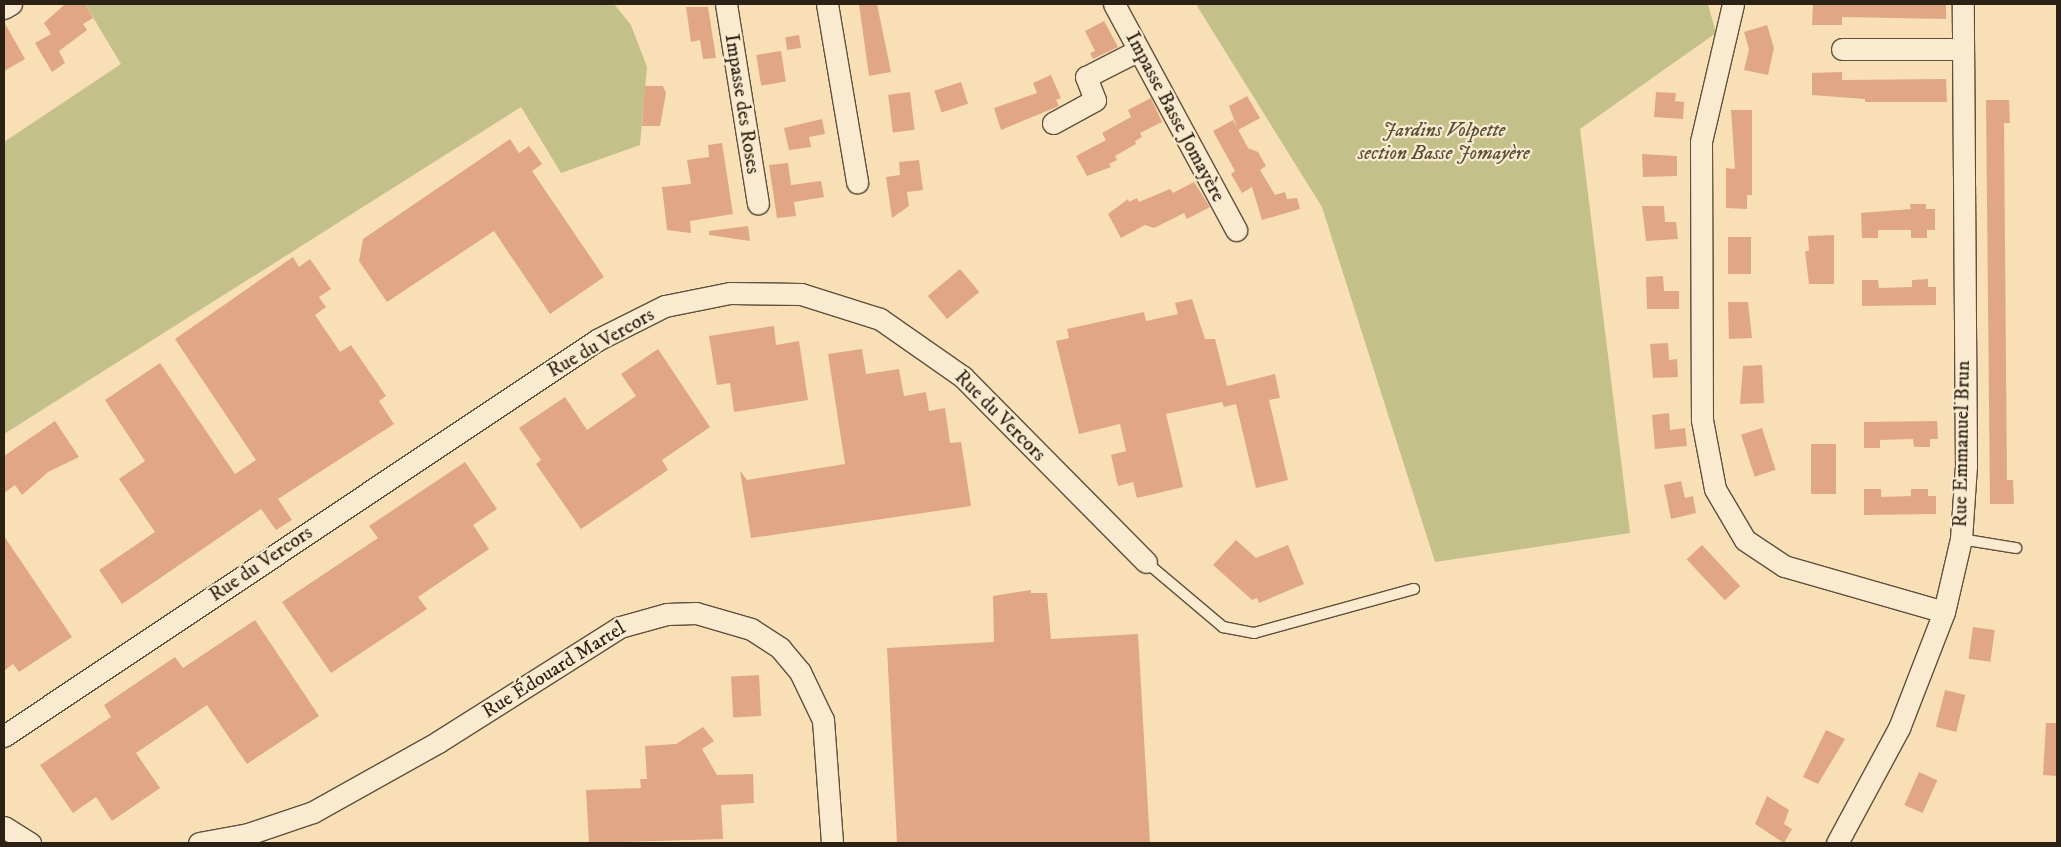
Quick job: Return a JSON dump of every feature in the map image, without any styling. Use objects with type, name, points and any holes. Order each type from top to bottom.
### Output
[{"type":"street","points":[[4,8],[11,4]]},
{"type":"street","name":"Impasse des Roses","points":[[726,4],[758,204]]},
{"type":"street","points":[[827,4],[857,182]]},
{"type":"street","name":"Impasse Basse Jomayère","points":[[1114,4],[1236,230]]},
{"type":"street","points":[[1733,4],[1701,141],[1702,420],[1715,489],[1744,540],[1784,566],[1944,612]]},
{"type":"street","name":"Rue Emmanuel Brun","points":[[1836,843],[1899,728],[1944,612],[1961,539],[1966,466],[1961,49],[1963,4]]},
{"type":"street","points":[[1842,49],[1961,49]]},
{"type":"street","points":[[1053,123],[1095,100],[1086,77],[1139,50]]},
{"type":"street","name":"Rue du Vercors","points":[[4,736],[597,340],[665,306],[730,293],[801,294],[880,319],[958,372],[1146,562]]},
{"type":"street","name":"Rue Édouard Martel","points":[[199,843],[243,839],[313,812],[438,742],[620,627],[649,617],[696,613],[750,628],[780,648],[800,672],[823,720],[832,843]]},
{"type":"street","points":[[4,827],[30,843]]},
{"type":"lane","points":[[1961,539],[2016,548]]},
{"type":"lane","name":"Rue du Vercors","points":[[1146,562],[1223,627],[1254,633],[1414,589]]},
{"type":"green space","points":[[85,4],[614,4],[631,25],[647,67],[640,145],[561,173],[521,107],[4,434],[4,142],[121,64]]},
{"type":"green space","name":"Jardins Volpette section Basse Jomayère","points":[[1200,4],[1708,4],[1716,33],[1580,129],[1630,533],[1435,562],[1322,207],[1197,6]]},
{"type":"building","points":[[65,4],[85,4],[93,18],[83,24],[87,30],[59,51],[65,63],[52,72],[35,43],[51,34],[44,23]]},
{"type":"building","points":[[859,4],[877,4],[891,72],[869,76]]},
{"type":"building","points":[[1813,4],[1946,4],[1946,19],[1842,17],[1842,25],[1812,25]]},
{"type":"building","points":[[686,7],[708,7],[716,58],[703,59],[700,40],[691,42]]},
{"type":"building","points":[[1104,21],[1118,47],[1093,59],[1090,53],[1095,51],[1085,31]]},
{"type":"building","points":[[4,22],[25,59],[4,71]]},
{"type":"building","points":[[1767,25],[1774,48],[1768,75],[1744,70],[1749,49],[1744,32]]},
{"type":"building","points":[[799,35],[801,48],[787,50],[785,37]]},
{"type":"building","points":[[781,51],[786,82],[761,86],[756,55]]},
{"type":"building","points":[[1842,72],[1842,80],[1946,79],[1947,102],[1865,102],[1865,99],[1812,95],[1812,73]]},
{"type":"building","points":[[1051,75],[1061,98],[1056,100],[1059,106],[1001,130],[994,108],[1037,93],[1033,83]]},
{"type":"building","points":[[961,82],[968,104],[941,113],[934,91]]},
{"type":"building","points":[[645,86],[663,86],[666,93],[660,126],[642,126]]},
{"type":"building","points":[[910,92],[915,130],[893,132],[888,95]]},
{"type":"building","points":[[1656,92],[1676,93],[1675,101],[1684,102],[1683,119],[1654,117]]},
{"type":"building","points":[[1247,96],[1260,118],[1238,130],[1229,106]]},
{"type":"building","points":[[1151,98],[1162,122],[1140,133],[1142,137],[1135,141],[1136,144],[1115,156],[1117,160],[1109,164],[1111,167],[1087,176],[1076,156],[1106,140],[1102,133],[1131,117],[1128,110]]},
{"type":"building","points":[[1986,100],[2009,100],[2010,123],[2004,123],[2007,480],[2013,480],[2014,504],[1990,504]]},
{"type":"building","points":[[1731,110],[1752,110],[1752,195],[1747,195],[1747,209],[1726,208],[1726,168],[1735,169]]},
{"type":"building","points":[[822,119],[825,134],[809,137],[811,147],[789,150],[784,128]]},
{"type":"building","points":[[1233,120],[1248,148],[1258,152],[1266,166],[1260,170],[1275,195],[1285,192],[1287,199],[1297,198],[1300,209],[1262,220],[1252,187],[1242,193],[1231,174],[1235,171],[1213,131]]},
{"type":"building","points":[[510,139],[519,153],[529,146],[542,164],[532,171],[604,277],[550,314],[494,231],[387,302],[359,261],[363,239]]},
{"type":"building","points":[[722,143],[733,214],[690,221],[691,233],[667,230],[662,187],[691,184],[687,160],[709,157],[708,145]]},
{"type":"building","points":[[1642,154],[1677,156],[1677,176],[1643,177]]},
{"type":"building","points":[[919,160],[923,190],[907,192],[909,206],[892,218],[886,177],[900,175],[899,162]]},
{"type":"building","points":[[788,163],[791,185],[821,181],[824,197],[794,202],[796,216],[777,218],[769,165]]},
{"type":"building","points":[[1194,182],[1210,207],[1187,219],[1184,213],[1154,228],[1145,225],[1121,238],[1108,214],[1128,199],[1129,202],[1137,198],[1139,202],[1170,189],[1173,193]]},
{"type":"building","points":[[1910,204],[1926,204],[1926,209],[1935,209],[1935,230],[1927,230],[1927,238],[1911,238],[1911,230],[1878,230],[1878,238],[1862,238],[1861,213],[1911,209]]},
{"type":"building","points":[[1642,206],[1664,206],[1665,222],[1676,222],[1678,239],[1646,241]]},
{"type":"building","points":[[748,226],[750,241],[709,235],[709,231]]},
{"type":"building","points":[[1834,235],[1834,284],[1809,284],[1805,251],[1809,251],[1808,236]]},
{"type":"building","points":[[1728,237],[1751,237],[1751,274],[1728,274]]},
{"type":"building","points":[[293,257],[299,267],[310,259],[331,289],[319,297],[326,307],[315,315],[340,352],[351,345],[386,396],[379,401],[394,424],[278,499],[292,520],[276,530],[261,509],[122,604],[99,570],[155,532],[119,479],[145,461],[105,400],[160,363],[235,474],[256,460],[175,339]]},
{"type":"building","points":[[960,269],[979,292],[947,319],[928,296]]},
{"type":"building","points":[[1663,276],[1664,291],[1679,291],[1679,309],[1647,309],[1646,277]]},
{"type":"building","points":[[1928,279],[1928,287],[1936,287],[1936,305],[1862,306],[1862,280],[1878,280],[1879,288],[1912,287],[1912,280]]},
{"type":"building","points":[[1192,299],[1205,339],[1215,339],[1227,386],[1275,374],[1280,398],[1269,400],[1288,480],[1256,488],[1236,404],[1224,407],[1222,402],[1166,414],[1183,487],[1137,498],[1133,482],[1118,486],[1111,455],[1126,451],[1120,424],[1079,434],[1056,341],[1069,338],[1067,329],[1144,312],[1146,321],[1178,314],[1175,303]]},
{"type":"building","points":[[1728,302],[1748,302],[1752,338],[1729,339]]},
{"type":"building","points":[[774,326],[776,345],[799,341],[808,400],[734,412],[730,383],[717,385],[709,336]]},
{"type":"building","points":[[1668,343],[1669,360],[1677,359],[1678,377],[1653,378],[1650,344]]},
{"type":"building","points":[[658,349],[710,427],[662,460],[668,470],[581,529],[536,464],[541,460],[519,428],[565,397],[587,430],[636,396],[621,374]]},
{"type":"building","points":[[862,349],[866,374],[899,369],[904,396],[926,392],[929,411],[945,408],[950,443],[961,442],[971,506],[751,538],[740,471],[747,480],[845,464],[828,354]]},
{"type":"building","points":[[1762,365],[1764,403],[1740,404],[1743,366]]},
{"type":"building","points":[[1669,413],[1670,430],[1685,428],[1687,446],[1655,449],[1652,415]]},
{"type":"building","points":[[55,421],[79,457],[48,472],[22,495],[15,485],[4,493],[4,456]]},
{"type":"building","points":[[1937,421],[1938,439],[1930,439],[1930,447],[1914,447],[1913,439],[1880,440],[1880,448],[1864,448],[1864,422]]},
{"type":"building","points":[[1762,428],[1776,470],[1755,477],[1741,435]]},
{"type":"building","points":[[1811,444],[1836,444],[1836,494],[1811,494]]},
{"type":"building","points":[[465,462],[497,509],[473,525],[489,549],[418,597],[427,609],[331,673],[282,602],[378,538],[369,526]]},
{"type":"building","points":[[1681,481],[1685,498],[1693,496],[1696,513],[1671,519],[1664,485]]},
{"type":"building","points":[[1864,489],[1881,489],[1881,497],[1911,496],[1911,489],[1928,489],[1928,496],[1936,496],[1936,514],[1864,515]]},
{"type":"building","points":[[4,536],[72,637],[19,672],[13,664],[4,671]]},
{"type":"building","points":[[1236,540],[1256,558],[1288,545],[1304,584],[1259,603],[1257,598],[1252,600],[1213,565]]},
{"type":"building","points":[[1702,545],[1740,586],[1725,600],[1687,559]]},
{"type":"building","points":[[1031,590],[1031,593],[1047,593],[1051,639],[1138,634],[1150,843],[897,843],[887,648],[994,642],[993,596]]},
{"type":"building","points":[[255,620],[319,716],[247,764],[207,705],[136,753],[160,788],[112,821],[96,797],[73,813],[40,765],[111,717],[104,705],[175,657],[183,668]]},
{"type":"building","points":[[1973,627],[1995,630],[1990,662],[1969,659]]},
{"type":"building","points":[[759,675],[761,716],[733,717],[731,676]]},
{"type":"building","points":[[1945,690],[1965,695],[1956,732],[1936,727]]},
{"type":"building","points":[[2046,723],[2057,723],[2057,776],[2043,775]]},
{"type":"building","points":[[703,727],[714,741],[702,749],[717,775],[753,774],[754,803],[721,805],[723,839],[589,843],[586,790],[641,788],[640,779],[647,779],[645,746],[676,744]]},
{"type":"building","points":[[1826,730],[1845,739],[1818,784],[1803,777]]},
{"type":"building","points":[[1919,772],[1937,780],[1923,813],[1904,805]]},
{"type":"building","points":[[1767,796],[1789,810],[1784,824],[1792,829],[1784,843],[1755,824]]}]
